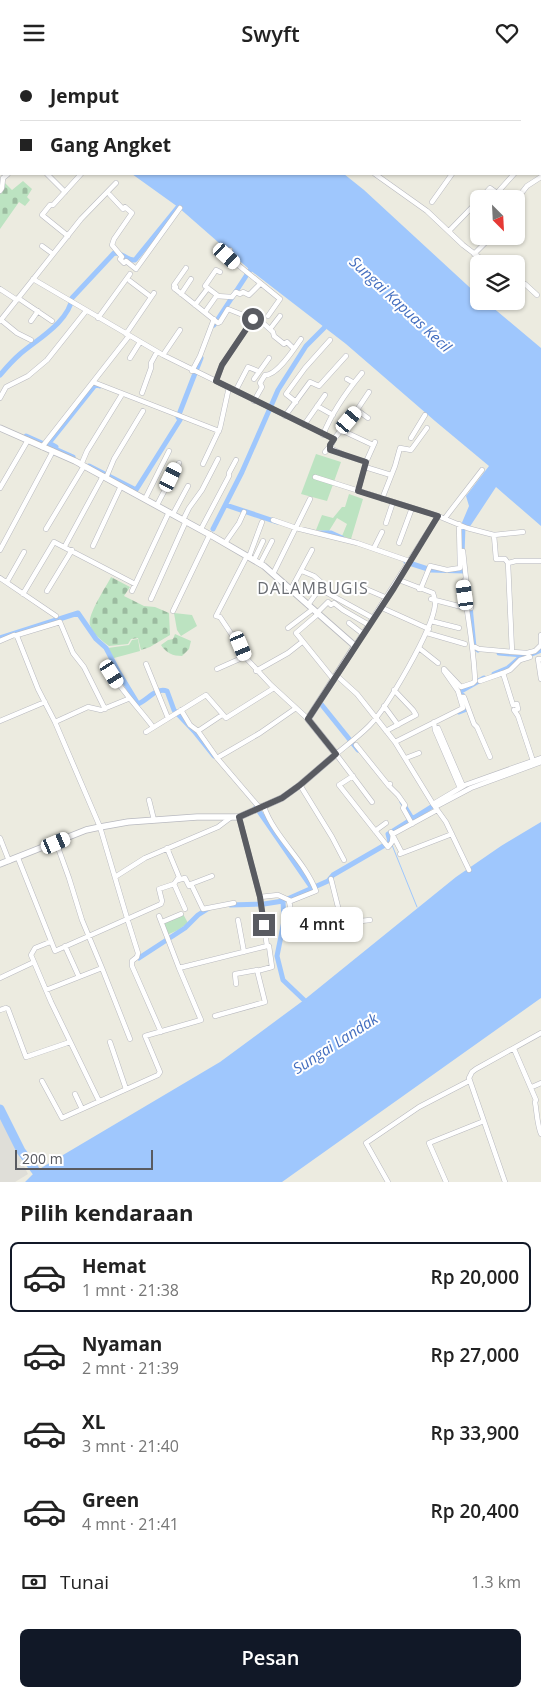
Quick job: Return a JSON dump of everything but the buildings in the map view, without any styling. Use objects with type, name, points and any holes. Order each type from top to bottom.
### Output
[{"type":"street","points":[[0,191],[2,178],[6,175]]},
{"type":"street","points":[[48,175],[65,192]]},
{"type":"street","points":[[68,236],[42,215],[80,175]]},
{"type":"street","points":[[377,175],[427,211],[474,254],[483,245]]},
{"type":"street","points":[[385,180],[388,175]]},
{"type":"street","points":[[432,202],[451,175]]},
{"type":"street","points":[[500,190],[513,175]]},
{"type":"street","points":[[524,190],[529,184],[541,177]]},
{"type":"street","points":[[31,340],[17,333],[0,320],[85,215],[116,183]]},
{"type":"street","points":[[110,195],[123,209],[125,207],[132,213],[112,245],[122,257],[120,259],[124,263],[126,261],[136,269],[180,208]]},
{"type":"street","points":[[449,231],[470,209]]},
{"type":"street","points":[[42,246],[53,254]]},
{"type":"street","points":[[230,250],[227,256],[280,299],[268,316]]},
{"type":"street","points":[[186,268],[174,285],[176,287],[174,289],[194,305],[220,322],[228,309],[253,319],[257,317],[274,333],[274,336],[294,349]]},
{"type":"street","points":[[220,272],[216,270],[205,286],[217,295],[232,297],[236,292],[240,294],[243,291],[250,295],[260,284]]},
{"type":"street","points":[[98,318],[130,274]]},
{"type":"street","points":[[33,279],[157,352],[334,439]]},
{"type":"street","points":[[181,294],[191,279]]},
{"type":"street","points":[[42,447],[128,335],[153,295],[130,281]]},
{"type":"street","points":[[525,284],[537,295]]},
{"type":"street","points":[[194,305],[208,288]]},
{"type":"street","points":[[0,289],[52,321]]},
{"type":"street","points":[[205,313],[217,295]]},
{"type":"street","points":[[31,321],[38,311]]},
{"type":"street","points":[[0,398],[6,387],[28,376],[47,360],[86,311]]},
{"type":"street","points":[[270,329],[280,316]]},
{"type":"street","points":[[216,381],[222,365],[253,319]]},
{"type":"street","points":[[193,371],[215,320]]},
{"type":"street","points":[[163,355],[180,330]]},
{"type":"street","points":[[254,401],[262,387],[260,383],[265,375],[269,375],[278,369],[301,339]]},
{"type":"street","points":[[296,402],[286,394],[305,368],[330,340]]},
{"type":"street","points":[[130,358],[140,342]]},
{"type":"street","points":[[142,393],[151,363],[157,352]]},
{"type":"street","points":[[286,416],[310,382],[319,386],[346,356]]},
{"type":"street","points":[[254,379],[269,358]]},
{"type":"street","points":[[236,390],[248,367],[258,371]]},
{"type":"street","points":[[323,435],[333,415],[362,373]]},
{"type":"street","points":[[347,379],[354,383]]},
{"type":"street","points":[[93,382],[219,431]]},
{"type":"street","points":[[203,464],[219,431],[229,387]]},
{"type":"street","points":[[325,452],[370,392]]},
{"type":"street","points":[[304,425],[325,395]]},
{"type":"street","points":[[46,529],[83,465],[87,451],[122,396]]},
{"type":"street","points":[[317,406],[333,415]]},
{"type":"street","points":[[357,410],[368,418]]},
{"type":"street","points":[[65,546],[142,411]]},
{"type":"street","points":[[411,438],[425,415]]},
{"type":"street","points":[[382,499],[400,448],[411,450],[427,428]]},
{"type":"street","points":[[341,430],[374,443],[358,491]]},
{"type":"street","points":[[1,431],[54,451],[83,465],[252,559],[291,589],[356,646]]},
{"type":"street","points":[[0,488],[28,441]]},
{"type":"street","points":[[330,445],[330,450],[391,475]]},
{"type":"street","points":[[0,549],[54,451]]},
{"type":"street","points":[[145,499],[169,451]]},
{"type":"street","points":[[151,599],[189,508],[202,490],[218,459]]},
{"type":"street","points":[[200,529],[236,460]]},
{"type":"street","points":[[157,505],[178,463]]},
{"type":"street","points":[[445,518],[482,469]]},
{"type":"street","points":[[315,477],[445,518],[467,528],[494,535],[523,532]]},
{"type":"street","points":[[93,546],[121,486]]},
{"type":"street","points":[[132,591],[171,513],[188,486]]},
{"type":"street","points":[[273,574],[310,499]]},
{"type":"street","points":[[386,523],[393,502]]},
{"type":"street","points":[[399,543],[412,508]]},
{"type":"street","points":[[225,543],[244,512]]},
{"type":"street","points":[[308,719],[399,580],[438,516]]},
{"type":"street","points":[[273,520],[374,549],[408,563]]},
{"type":"street","points":[[252,559],[262,522]]},
{"type":"street","points":[[419,589],[428,569],[432,566],[448,570],[460,569],[459,525]]},
{"type":"street","points":[[374,549],[382,532]]},
{"type":"street","points":[[172,611],[210,534]]},
{"type":"street","points":[[494,535],[496,559],[505,559],[508,563],[512,652]]},
{"type":"street","points":[[263,541],[216,616],[220,617],[232,635],[236,634],[246,658],[256,671],[308,719],[372,802]]},
{"type":"street","points":[[252,559],[272,541]]},
{"type":"street","points":[[23,594],[52,542],[65,546],[135,584]]},
{"type":"street","points":[[46,591],[72,550]]},
{"type":"street","points":[[291,589],[312,550]]},
{"type":"street","points":[[433,599],[471,608],[463,551],[460,551]]},
{"type":"street","points":[[7,582],[24,552]]},
{"type":"street","points":[[508,563],[516,561],[541,561]]},
{"type":"street","points":[[302,571],[323,583],[314,610],[296,633],[335,678],[357,694],[395,741],[446,822],[469,870]]},
{"type":"street","points":[[0,578],[56,616]]},
{"type":"street","points":[[0,864],[86,830],[128,822],[197,817],[239,817],[282,798],[351,742],[376,718],[394,691],[428,631],[436,603],[433,599],[433,593],[399,580]]},
{"type":"street","points":[[320,589],[373,618]]},
{"type":"street","points":[[366,589],[387,598]]},
{"type":"street","points":[[288,628],[328,602],[331,605],[334,603],[369,625]]},
{"type":"street","points":[[380,607],[428,631],[465,644]]},
{"type":"street","points":[[466,608],[475,681],[461,687],[444,670],[462,697],[490,757]]},
{"type":"street","points":[[431,621],[459,628]]},
{"type":"street","points":[[0,641],[60,622],[73,653],[84,667],[105,709]]},
{"type":"street","points":[[349,623],[363,634]]},
{"type":"street","points":[[17,635],[100,827],[138,953],[137,957],[132,961],[132,967],[161,1032]]},
{"type":"street","points":[[480,681],[510,670],[536,651],[541,645],[541,635]]},
{"type":"street","points":[[256,671],[288,653],[302,642]]},
{"type":"street","points":[[419,647],[438,663]]},
{"type":"street","points":[[476,647],[529,656]]},
{"type":"street","points":[[217,669],[244,657],[246,658]]},
{"type":"street","points":[[540,659],[541,679]]},
{"type":"street","points":[[146,663],[168,718]]},
{"type":"street","points":[[503,673],[513,705],[517,704],[518,709],[514,710],[518,716],[533,761]]},
{"type":"street","points":[[112,674],[128,699],[153,727]]},
{"type":"street","points":[[146,732],[207,694],[222,715],[227,718],[274,688]]},
{"type":"street","points":[[386,731],[416,715],[394,691]]},
{"type":"street","points":[[395,741],[463,708],[462,697]]},
{"type":"street","points":[[55,723],[89,707],[97,710],[105,709],[128,699]]},
{"type":"street","points":[[0,721],[45,702]]},
{"type":"street","points":[[384,706],[398,725]]},
{"type":"street","points":[[217,758],[260,733],[296,707]]},
{"type":"street","points":[[180,711],[260,808],[315,888],[315,892],[287,900],[278,895],[260,901]]},
{"type":"street","points":[[198,731],[222,715]]},
{"type":"street","points":[[434,722],[435,730],[461,787]]},
{"type":"street","points":[[356,745],[398,795],[412,824]]},
{"type":"street","points":[[406,758],[419,753]]},
{"type":"street","points":[[517,768],[533,761],[541,760]]},
{"type":"street","points":[[392,834],[412,824],[461,787],[541,760]]},
{"type":"street","points":[[353,776],[339,785],[375,831],[390,845],[392,834]]},
{"type":"street","points":[[444,799],[490,778]]},
{"type":"street","points":[[300,785],[344,860]]},
{"type":"street","points":[[149,800],[154,821]]},
{"type":"street","points":[[236,984],[235,974],[272,967],[260,901],[239,817]]},
{"type":"street","points":[[114,877],[145,858],[218,827],[230,818]]},
{"type":"street","points":[[375,831],[386,823]]},
{"type":"street","points":[[392,834],[401,853],[452,834]]},
{"type":"street","points":[[0,838],[9,861]]},
{"type":"street","points":[[56,843],[82,920],[130,1039]]},
{"type":"street","points":[[167,848],[179,877],[176,882],[185,909]]},
{"type":"street","points":[[18,858],[55,951],[161,904],[159,889],[185,878],[189,886],[192,885],[204,909],[234,903]]},
{"type":"street","points":[[192,885],[212,875]]},
{"type":"street","points":[[332,879],[342,923]]},
{"type":"street","points":[[287,900],[294,927],[370,920]]},
{"type":"street","points":[[162,922],[181,914]]},
{"type":"street","points":[[42,1081],[62,1119],[159,1074],[145,1036],[201,1020],[159,917]]},
{"type":"street","points":[[238,920],[244,952]]},
{"type":"street","points":[[50,942],[32,951],[31,955],[46,991],[99,1101]]},
{"type":"street","points":[[65,946],[79,977]]},
{"type":"street","points":[[179,968],[267,946]]},
{"type":"street","points":[[0,978],[34,962]]},
{"type":"street","points":[[46,991],[102,968]]},
{"type":"street","points":[[215,1016],[265,1002],[257,971]]},
{"type":"street","points":[[0,1010],[8,1009],[26,1057],[70,1042]]},
{"type":"street","points":[[505,1182],[469,1081],[472,1072],[541,1033]]},
{"type":"street","points":[[110,1042],[126,1089]]},
{"type":"street","points":[[514,1049],[532,1087],[536,1100],[537,1119],[541,1135]]},
{"type":"street","points":[[388,1182],[366,1143],[419,1107],[469,1081]]},
{"type":"street","points":[[532,1087],[541,1083]]},
{"type":"street","points":[[76,1094],[82,1109]]},
{"type":"street","points":[[446,1182],[429,1143],[484,1121]]},
{"type":"shaded area","points":[[0,1117],[28,1174],[15,1182],[0,1182]]},
{"type":"green space","points":[[23,181],[32,189],[27,197],[30,200],[25,206],[19,202],[0,229],[0,194],[5,183],[12,190]]},
{"type":"green space","points":[[316,454],[341,462],[327,501],[301,494]]},
{"type":"green space","points":[[349,494],[363,499],[351,539],[342,536],[347,524],[337,518],[329,531],[316,530],[322,515],[333,518],[342,507],[345,507]]},
{"type":"green space","points":[[111,577],[130,587],[124,596],[144,606],[155,607],[169,613],[170,635],[141,650],[138,638],[131,639],[128,644],[109,646],[98,637],[90,625],[91,615]]},
{"type":"green space","points":[[174,613],[192,615],[197,626],[181,636],[177,630]]},
{"type":"green space","points":[[175,634],[191,641],[189,649],[182,656],[170,653],[161,645],[173,639]]},
{"type":"green space","points":[[138,639],[140,651],[114,658],[108,648],[129,645],[132,640]]},
{"type":"green space","points":[[183,914],[188,923],[167,935],[162,922]]},
{"type":"water","name":"Sungai Kapuas Kecil","points":[[133,175],[345,175],[364,190],[470,288],[470,310],[496,310],[541,348],[541,526],[496,487],[469,528],[461,525],[469,506],[466,496],[489,466],[346,344],[250,270],[178,207]]},
{"type":"water","name":"Sungai Landak","points":[[541,822],[541,998],[282,1182],[25,1182],[36,1171],[220,1062],[304,1000],[456,877],[501,846]]},
{"type":"waterway","points":[[0,375],[16,357],[58,323],[70,307],[72,298],[114,253],[135,260],[178,207]]},
{"type":"waterway","points":[[214,325],[250,270]]},
{"type":"waterway","points":[[213,529],[242,472],[278,390],[306,346],[324,328]]},
{"type":"waterway","points":[[178,417],[201,358]]},
{"type":"waterway","points":[[52,454],[56,447],[49,443],[96,384],[100,386]]},
{"type":"waterway","points":[[89,466],[136,490],[180,420],[178,417]]},
{"type":"waterway","points":[[26,436],[73,457]]},
{"type":"waterway","points":[[226,505],[277,522]]},
{"type":"waterway","points":[[462,555],[463,526]]},
{"type":"waterway","points":[[319,533],[331,533],[342,538]]},
{"type":"waterway","points":[[406,562],[431,570],[464,571]]},
{"type":"waterway","points":[[470,606],[474,647],[478,650]]},
{"type":"waterway","points":[[0,638],[78,613],[96,639],[106,648],[138,704],[156,692],[167,691],[174,710],[214,756]]},
{"type":"waterway","points":[[494,674],[508,668],[523,655],[527,656],[541,650]]},
{"type":"waterway","points":[[499,653],[523,655]]},
{"type":"waterway","points":[[459,712],[467,709],[461,691],[484,678]]},
{"type":"waterway","points":[[321,704],[358,750]]},
{"type":"waterway","points":[[402,802],[413,820]]},
{"type":"waterway","points":[[230,905],[264,904],[283,901],[328,881],[333,875],[390,842],[388,834],[436,804]]},
{"type":"waterway","points":[[256,807],[312,888]]},
{"type":"waterway","points":[[392,845],[417,907]]},
{"type":"waterway","points":[[283,901],[284,921],[277,956],[283,980],[304,1000]]},
{"type":"waterway","points":[[139,958],[185,928],[198,915],[209,908]]},
{"type":"waterway","points":[[0,1109],[21,1151],[36,1171]]},
{"type":"district","name":"DALAMBUGIS","points":[[313,588]]},
{"type":"route","points":[[253,319],[222,365],[216,381],[334,439],[330,445],[330,450],[366,462],[358,491],[438,516],[394,588],[308,719],[336,754],[282,798],[239,817],[260,897],[264,925]]}]
